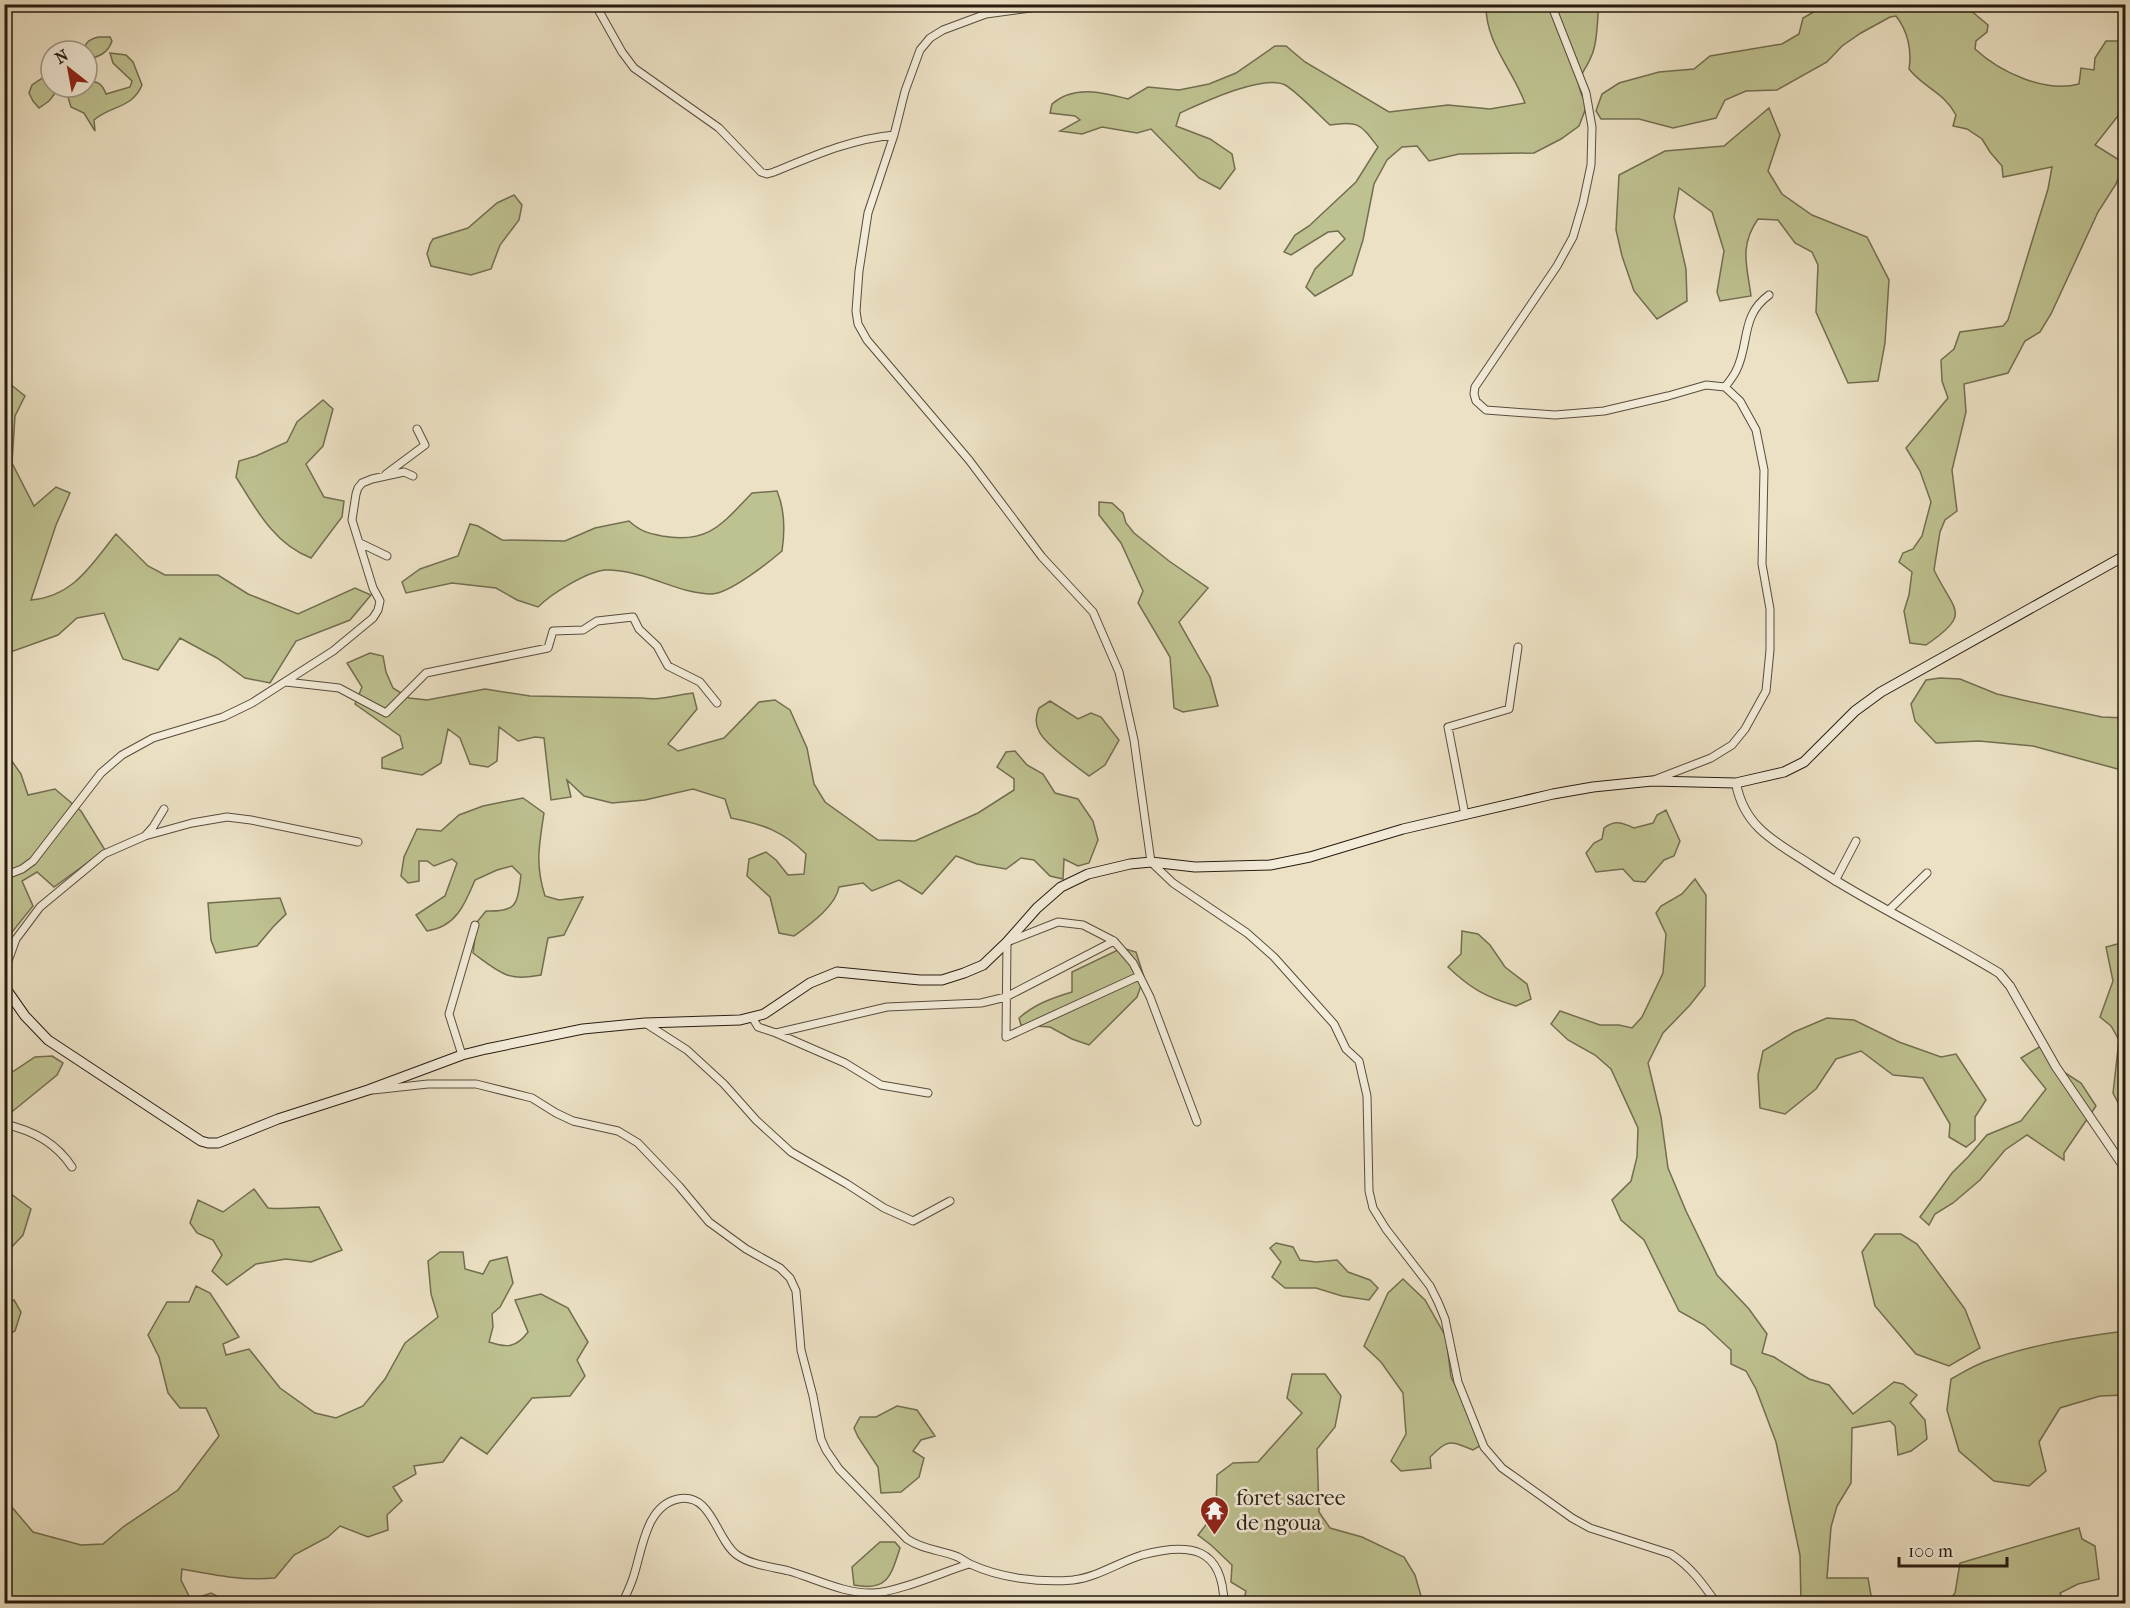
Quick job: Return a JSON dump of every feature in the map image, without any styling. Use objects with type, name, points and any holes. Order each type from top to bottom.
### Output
[{"type":"main road","points":[[4,986],[25,1016],[48,1040],[137,1100],[207,1143],[218,1143],[278,1119],[368,1090],[462,1055],[548,1036],[645,1023],[752,1017],[774,1007],[821,977],[837,972],[942,980],[983,964],[1007,942],[1037,908],[1061,887],[1088,874],[1130,864],[1151,862],[1195,867],[1270,866],[1465,815],[1593,787],[1652,781],[1736,783],[1784,772],[1804,762],[1855,711],[1874,696],[2126,555]]},
{"type":"street","points":[[595,4],[622,52],[634,68],[719,128],[761,172],[767,174],[774,172],[828,149],[871,137],[894,135]]},
{"type":"street","points":[[1117,4],[1045,6],[986,14],[943,30],[930,38],[920,50],[905,91],[894,135],[868,213],[859,272],[856,311],[858,324],[867,340],[969,460],[1042,557],[1093,612],[1119,672],[1134,740],[1151,862],[1173,883],[1246,933],[1274,957],[1334,1024],[1346,1049],[1359,1061],[1367,1096],[1370,1191],[1373,1208],[1386,1229],[1430,1286],[1438,1302],[1445,1319],[1458,1382],[1484,1447],[1502,1468],[1572,1518],[1590,1528],[1671,1554],[1694,1572],[1717,1604]]},
{"type":"street","points":[[1551,4],[1586,93],[1592,127],[1591,165],[1573,237],[1557,266],[1475,387],[1476,401],[1486,410],[1555,416],[1604,411],[1706,385],[1725,387],[1740,401],[1753,423],[1764,471],[1761,521],[1762,564],[1770,609],[1770,650],[1766,691],[1745,729],[1732,745],[1711,758],[1652,781]]},
{"type":"street","points":[[1725,387],[1737,370],[1746,327],[1752,313],[1769,295]]},
{"type":"street","points":[[383,476],[426,445],[417,429]]},
{"type":"street","points":[[4,876],[22,869],[33,861],[101,773],[122,756],[153,738],[237,710],[286,682],[333,651],[373,618],[380,601],[373,588],[352,520],[358,488],[362,483],[383,476],[404,472],[413,476]]},
{"type":"street","points":[[360,543],[387,556]]},
{"type":"street","points":[[286,682],[339,688],[386,713],[426,673],[548,648],[553,632],[583,630],[597,621],[633,616],[639,629],[657,646],[668,666],[700,682],[717,704]]},
{"type":"street","points":[[1465,815],[1448,727],[1509,709],[1518,647]]},
{"type":"street","points":[[1736,783],[1743,808],[1757,826],[1775,842],[1835,881],[1999,973],[2010,986],[2056,1066],[2101,1136],[2126,1170]]},
{"type":"street","points":[[145,836],[164,809]]},
{"type":"street","points":[[4,972],[16,939],[27,921],[40,907],[104,854],[145,836],[192,823],[227,817],[358,842]]},
{"type":"street","points":[[1835,881],[1856,841]]},
{"type":"street","points":[[1889,910],[1927,873]]},
{"type":"street","points":[[1139,976],[1006,1037],[1007,942],[1058,922],[1083,925],[1114,941],[1133,963],[1150,997],[1197,1122]]},
{"type":"street","points":[[462,1055],[449,1014],[475,925]]},
{"type":"street","points":[[776,1033],[887,1007],[981,1003],[1006,997],[1114,941]]},
{"type":"street","points":[[752,1017],[758,1027],[845,1063],[881,1085],[928,1093]]},
{"type":"street","points":[[645,1023],[687,1050],[724,1084],[756,1120],[792,1152],[884,1208],[913,1221],[950,1201]]},
{"type":"street","points":[[368,1090],[428,1084],[476,1084],[532,1098],[573,1121],[618,1131],[638,1143],[679,1186],[708,1222],[746,1250],[780,1268],[790,1278],[796,1291],[801,1350],[821,1439],[838,1469],[907,1539],[916,1545],[1012,1576],[1054,1580],[1075,1580],[1095,1575],[1142,1555],[1169,1550],[1204,1553],[1214,1563],[1222,1578],[1224,1604]]},
{"type":"street","points":[[4,1124],[31,1132],[56,1148],[72,1167]]},
{"type":"street","points":[[622,1604],[633,1581],[651,1521],[668,1504],[677,1499],[688,1499],[701,1504],[736,1555],[749,1561],[854,1591],[873,1593],[892,1589],[969,1564]]},
{"type":"green space","points":[[1486,5],[1599,5],[1595,47],[1579,82],[1587,105],[1579,126],[1561,139],[1534,153],[1459,154],[1429,161],[1417,146],[1402,147],[1387,160],[1374,184],[1363,240],[1352,275],[1315,296],[1306,287],[1315,269],[1345,239],[1338,231],[1328,232],[1291,255],[1284,252],[1295,235],[1309,226],[1356,182],[1378,147],[1363,129],[1347,123],[1330,125],[1301,97],[1285,85],[1275,83],[1262,83],[1232,91],[1180,113],[1176,126],[1210,139],[1232,154],[1235,169],[1220,189],[1199,178],[1151,129],[1137,133],[1102,127],[1082,134],[1060,131],[1080,120],[1075,116],[1050,113],[1052,104],[1070,94],[1079,92],[1098,92],[1128,99],[1148,87],[1179,90],[1209,84],[1236,73],[1275,46],[1286,46],[1305,62],[1389,112],[1448,105],[1490,109],[1525,103],[1495,44],[1487,18]]},
{"type":"green space","points":[[1838,5],[1964,5],[1988,25],[1987,32],[1976,41],[1975,49],[2010,73],[2052,86],[2079,84],[2081,68],[2094,70],[2095,58],[2106,41],[2125,39],[2125,107],[2095,145],[2124,163],[2116,184],[2098,212],[2051,314],[2040,332],[2025,341],[2008,373],[1964,384],[1966,412],[1952,470],[1957,511],[1945,520],[1940,532],[1934,570],[1953,604],[1954,618],[1950,626],[1926,645],[1910,643],[1904,611],[1912,572],[1899,562],[1903,553],[1913,549],[1922,536],[1931,502],[1920,471],[1906,448],[1948,398],[1942,381],[1941,360],[1954,349],[1960,332],[2003,326],[2008,320],[2048,189],[2052,167],[2003,177],[2002,166],[1982,139],[1967,129],[1953,126],[1956,115],[1951,107],[1909,69],[1908,41],[1904,28],[1896,16],[1861,33],[1842,46],[1827,62],[1777,90],[1746,91],[1725,100],[1716,118],[1673,128],[1639,119],[1601,119],[1596,111],[1602,94],[1619,83],[1659,72],[1694,69],[1710,56],[1782,44],[1799,34],[1803,18],[1817,10]]},
{"type":"green space","points":[[110,37],[112,41],[108,49],[99,56],[99,39],[93,39]]},
{"type":"green space","points":[[110,53],[126,55],[133,62],[142,85],[138,93],[127,103],[94,120],[95,131],[84,113],[71,107],[69,99],[99,99],[99,84],[106,94],[130,87],[132,81],[113,63]]},
{"type":"green space","points":[[39,80],[39,99],[51,99],[39,108],[29,93],[32,85]]},
{"type":"green space","points":[[1769,108],[1780,135],[1768,171],[1782,194],[1812,215],[1867,237],[1889,280],[1885,343],[1878,381],[1848,383],[1816,312],[1818,265],[1812,252],[1795,243],[1778,220],[1758,219],[1748,238],[1746,266],[1751,296],[1720,301],[1717,292],[1724,251],[1712,212],[1679,188],[1674,217],[1686,269],[1687,301],[1657,319],[1634,291],[1616,230],[1619,175],[1665,151],[1724,146]]},
{"type":"green space","points":[[514,195],[522,205],[519,220],[500,245],[491,269],[471,275],[431,266],[427,254],[433,239],[468,228],[497,203]]},
{"type":"green space","points":[[5,380],[25,396],[15,416],[12,463],[34,506],[56,487],[70,493],[56,525],[31,600],[46,597],[70,586],[116,534],[148,566],[165,575],[218,575],[248,594],[298,614],[355,588],[371,595],[350,620],[296,641],[270,683],[245,678],[217,658],[180,638],[158,670],[123,659],[104,613],[77,618],[58,635],[5,654]]},
{"type":"green space","points":[[323,400],[333,409],[323,446],[306,464],[324,497],[344,501],[342,517],[311,558],[298,552],[276,535],[236,477],[239,461],[287,442],[297,422]]},
{"type":"green space","points":[[777,491],[784,521],[782,551],[729,589],[712,594],[697,593],[617,570],[605,570],[588,575],[569,584],[538,607],[517,600],[496,588],[452,583],[406,593],[402,582],[420,569],[458,556],[470,524],[502,540],[565,541],[595,528],[629,521],[652,534],[678,538],[692,537],[703,534],[723,522],[752,493]]},
{"type":"green space","points":[[1099,502],[1112,503],[1123,513],[1126,523],[1134,533],[1208,588],[1179,622],[1210,677],[1218,706],[1183,712],[1174,708],[1170,657],[1138,603],[1143,591],[1121,543],[1099,515]]},
{"type":"green space","points":[[370,653],[383,656],[386,672],[393,688],[409,698],[427,700],[485,689],[530,696],[648,699],[693,693],[697,709],[668,744],[678,751],[724,738],[759,702],[775,700],[790,710],[807,748],[814,784],[825,802],[878,840],[915,841],[978,813],[1014,790],[1014,779],[997,767],[1006,752],[1015,751],[1027,765],[1043,774],[1055,793],[1078,799],[1093,821],[1098,840],[1089,863],[1078,866],[1064,859],[1063,879],[1050,876],[1034,860],[1021,858],[1006,869],[977,864],[956,856],[922,894],[899,880],[872,891],[863,883],[839,887],[833,901],[821,915],[794,936],[779,933],[770,897],[747,876],[749,859],[766,852],[788,875],[804,874],[806,854],[772,830],[731,818],[725,799],[693,789],[645,800],[612,803],[584,796],[567,780],[571,797],[551,800],[544,738],[535,737],[518,741],[499,727],[497,761],[488,767],[470,764],[460,738],[448,729],[441,763],[422,775],[382,768],[382,758],[403,748],[400,736],[355,704],[362,687],[347,663]]},
{"type":"green space","points":[[1960,679],[1997,694],[2027,701],[2102,717],[2125,718],[2125,771],[2033,746],[1979,741],[1936,743],[1915,721],[1911,704],[1926,680]]},
{"type":"green space","points":[[1050,701],[1078,719],[1091,713],[1101,717],[1119,740],[1105,765],[1089,776],[1054,749],[1039,731],[1036,722],[1039,708]]},
{"type":"green space","points":[[4,750],[21,774],[28,795],[55,789],[81,811],[105,850],[54,887],[37,872],[22,881],[33,906],[5,941]]},
{"type":"green space","points":[[523,798],[544,813],[539,845],[539,864],[545,896],[559,900],[583,897],[564,935],[548,938],[541,975],[529,977],[504,974],[473,953],[477,922],[486,911],[510,908],[517,899],[521,875],[512,866],[475,880],[458,913],[445,925],[427,931],[416,915],[445,896],[457,863],[452,859],[434,866],[427,861],[419,861],[419,881],[408,883],[401,876],[404,857],[417,829],[441,831],[459,815],[483,806]]},
{"type":"green space","points":[[1666,810],[1680,841],[1674,856],[1664,860],[1645,882],[1634,881],[1623,869],[1596,872],[1586,853],[1594,843],[1602,839],[1604,828],[1615,823],[1623,823],[1634,828],[1653,823],[1657,815]]},
{"type":"green space","points":[[1695,879],[1706,895],[1705,986],[1663,1033],[1648,1063],[1661,1117],[1668,1168],[1686,1211],[1717,1275],[1749,1309],[1767,1334],[1762,1353],[1774,1357],[1809,1379],[1829,1385],[1853,1414],[1894,1382],[1903,1384],[1917,1395],[1910,1403],[1925,1420],[1927,1439],[1911,1451],[1898,1455],[1895,1426],[1890,1421],[1852,1428],[1851,1483],[1837,1506],[1831,1527],[1827,1578],[1868,1578],[1872,1601],[1861,1604],[1801,1603],[1800,1555],[1776,1442],[1756,1389],[1746,1371],[1731,1364],[1731,1350],[1704,1325],[1679,1311],[1644,1240],[1621,1220],[1612,1200],[1631,1181],[1637,1157],[1638,1128],[1611,1069],[1595,1055],[1568,1040],[1551,1024],[1560,1011],[1600,1025],[1632,1028],[1642,1017],[1663,973],[1666,934],[1656,913],[1661,906],[1682,894]]},
{"type":"green space","points":[[280,898],[286,914],[257,946],[216,953],[211,940],[208,903]]},
{"type":"green space","points":[[1462,931],[1478,934],[1490,945],[1505,967],[1527,984],[1531,999],[1516,1006],[1496,999],[1472,987],[1448,967],[1461,954]]},
{"type":"green space","points":[[2125,942],[2126,1104],[2120,1106],[2113,1093],[2119,1040],[2111,1026],[2100,1017],[2113,981],[2106,947]]},
{"type":"green space","points":[[1122,948],[1136,952],[1144,977],[1137,997],[1089,1045],[1050,1027],[1021,1025],[1019,1018],[1031,1009],[1072,992],[1072,972]]},
{"type":"green space","points":[[1827,1018],[1854,1020],[1899,1042],[1941,1057],[1956,1054],[1986,1100],[1975,1117],[1975,1140],[1966,1147],[1949,1137],[1950,1124],[1923,1078],[1893,1075],[1861,1051],[1836,1059],[1816,1089],[1785,1114],[1760,1108],[1758,1075],[1763,1051],[1794,1032]]},
{"type":"green space","points":[[2041,1046],[2056,1067],[2081,1083],[2096,1106],[2064,1153],[2064,1160],[2027,1135],[2005,1150],[1980,1180],[1953,1203],[1935,1214],[1929,1225],[1920,1217],[1952,1173],[1987,1135],[2021,1121],[2046,1089],[2021,1058]]},
{"type":"green space","points":[[52,1056],[63,1063],[57,1075],[8,1115],[5,1111],[5,1077],[35,1057]]},
{"type":"green space","points":[[254,1189],[268,1208],[319,1207],[342,1250],[311,1262],[286,1259],[256,1264],[227,1285],[212,1271],[222,1255],[213,1240],[197,1233],[190,1223],[198,1200],[223,1212]]},
{"type":"green space","points":[[5,1192],[31,1209],[23,1235],[5,1254]]},
{"type":"green space","points":[[1875,1234],[1901,1234],[1917,1244],[1965,1309],[1980,1348],[1949,1366],[1916,1354],[1875,1306],[1862,1252]]},
{"type":"green space","points":[[1276,1243],[1293,1247],[1300,1260],[1316,1262],[1337,1260],[1348,1272],[1370,1280],[1378,1288],[1369,1300],[1342,1296],[1316,1288],[1285,1288],[1272,1277],[1281,1262],[1270,1248]]},
{"type":"green space","points":[[440,1252],[463,1252],[465,1269],[483,1274],[490,1261],[507,1257],[513,1283],[500,1307],[492,1314],[493,1327],[489,1342],[506,1346],[515,1344],[528,1332],[515,1300],[541,1294],[568,1308],[588,1342],[577,1360],[585,1376],[570,1396],[532,1398],[487,1454],[461,1437],[443,1462],[414,1466],[416,1474],[393,1487],[402,1501],[387,1515],[388,1530],[368,1537],[340,1526],[328,1537],[294,1555],[275,1578],[240,1578],[182,1569],[181,1580],[191,1600],[211,1593],[226,1603],[5,1603],[5,1499],[33,1532],[81,1545],[103,1544],[123,1527],[178,1490],[219,1436],[206,1408],[180,1408],[168,1393],[159,1357],[148,1335],[167,1302],[189,1302],[196,1286],[210,1293],[239,1337],[223,1344],[226,1355],[249,1349],[280,1388],[315,1413],[336,1418],[363,1406],[385,1379],[405,1343],[438,1317],[431,1294],[428,1261]]},
{"type":"green space","points":[[1403,1279],[1425,1300],[1446,1337],[1451,1377],[1483,1444],[1473,1450],[1458,1444],[1445,1444],[1430,1457],[1431,1468],[1401,1471],[1391,1461],[1406,1434],[1403,1393],[1381,1362],[1364,1346],[1388,1293]]},
{"type":"green space","points":[[14,1300],[21,1312],[15,1331],[5,1336],[5,1304]]},
{"type":"green space","points":[[2125,1331],[2125,1395],[2100,1396],[2060,1408],[2039,1442],[2046,1471],[2029,1486],[1994,1481],[1959,1451],[1947,1410],[1951,1379],[1980,1364],[2036,1346]]},
{"type":"green space","points":[[1292,1374],[1325,1374],[1341,1396],[1335,1427],[1317,1449],[1319,1512],[1330,1528],[1362,1537],[1404,1557],[1415,1575],[1423,1603],[1345,1604],[1340,1599],[1316,1601],[1309,1604],[1243,1603],[1246,1591],[1231,1582],[1232,1565],[1198,1535],[1216,1512],[1217,1475],[1233,1463],[1258,1462],[1302,1413],[1287,1398]]},
{"type":"green space","points":[[897,1406],[917,1410],[935,1436],[921,1440],[913,1451],[924,1458],[919,1477],[901,1492],[881,1493],[878,1467],[854,1428],[860,1417],[876,1417]]},
{"type":"green space","points":[[2079,1528],[2082,1539],[2095,1546],[2099,1579],[2078,1584],[2060,1593],[2065,1603],[1947,1603],[1955,1593],[1960,1563]]},
{"type":"green space","points":[[880,1542],[895,1542],[900,1548],[890,1573],[886,1579],[874,1586],[854,1585],[852,1567]]},
{"type":"green space","points":[[2125,1593],[2125,1603],[2101,1603]]},
{"type":"waterway","points":[[4,397],[9,410],[4,412]]},
{"type":"waterway","points":[[4,455],[11,510],[4,542]]},
{"type":"place","name":"foret sacree de ngoua","points":[[1215,1536]]}]
